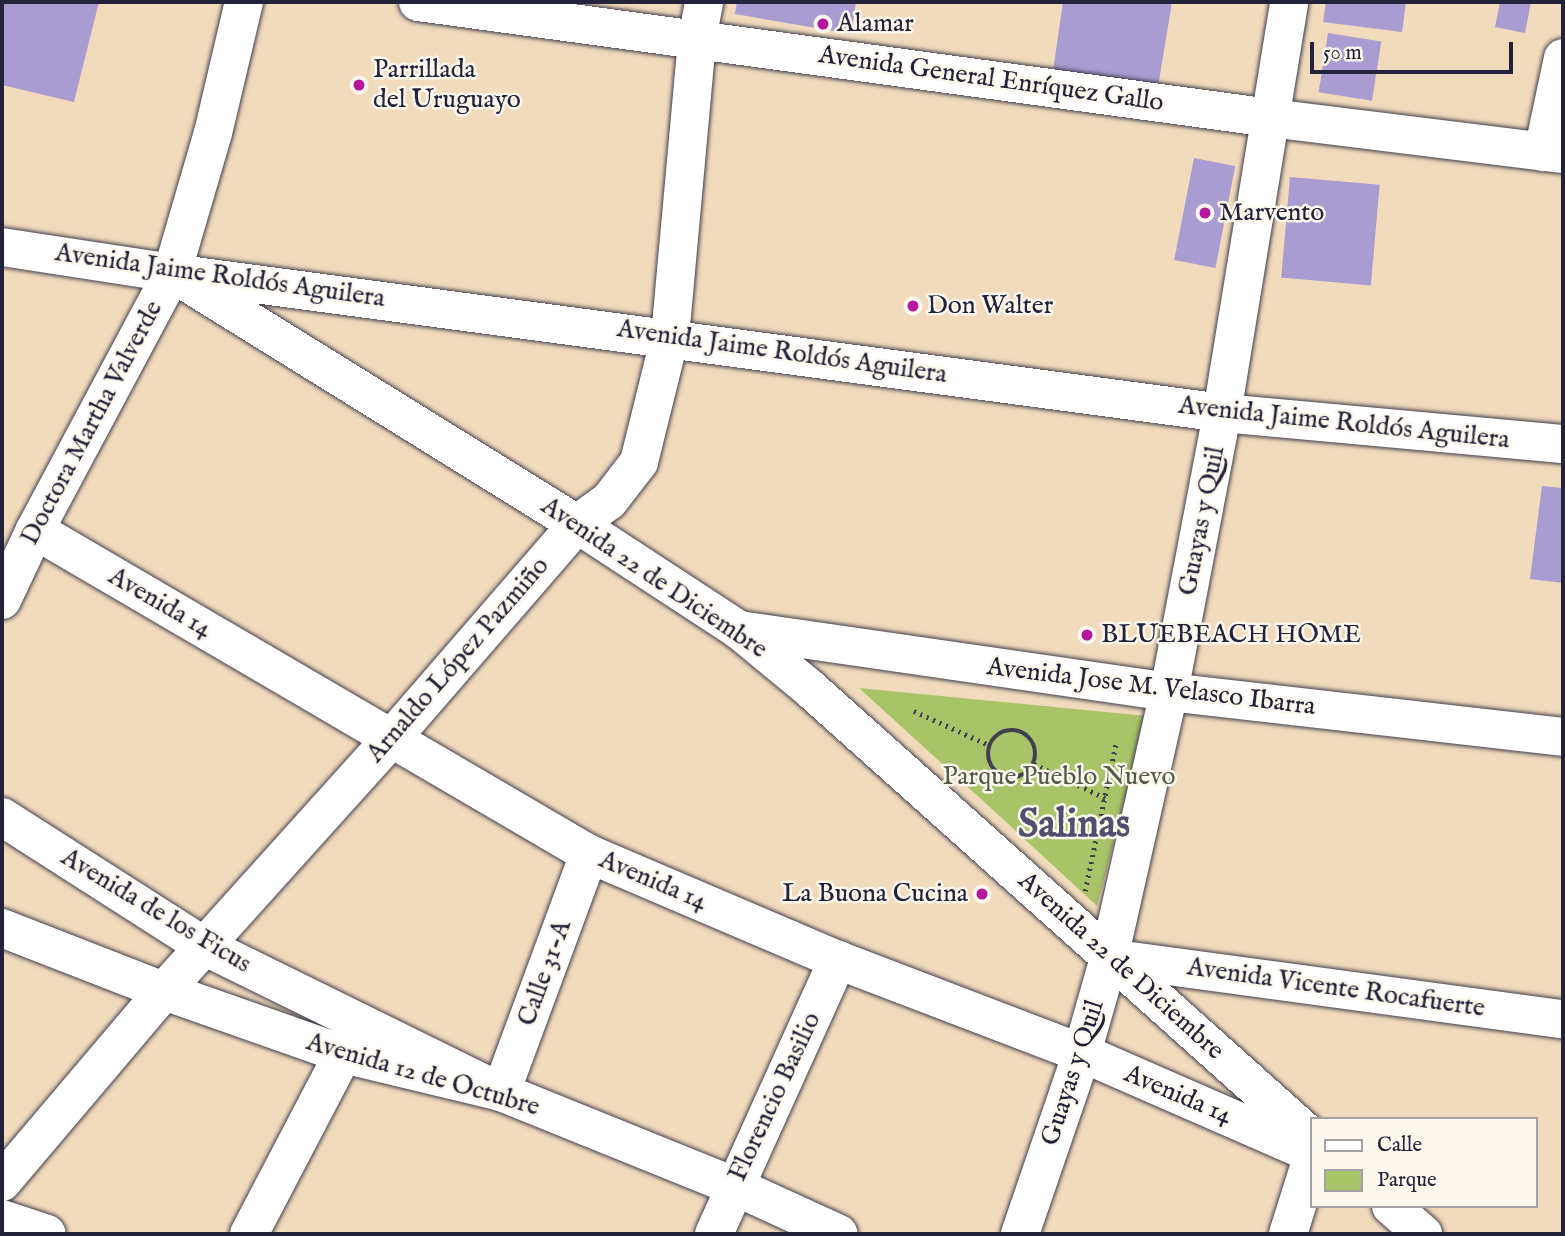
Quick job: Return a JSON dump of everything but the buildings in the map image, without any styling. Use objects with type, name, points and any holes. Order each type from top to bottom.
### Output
[{"type":"street","name":"Doctora Martha Valverde","points":[[2,600],[35,530],[172,273],[213,133],[244,2]]},
{"type":"street","name":"Avenida General Enríquez Gallo","points":[[418,2],[1270,118],[1553,153]]},
{"type":"street","name":"Arnaldo López Pazmiño","points":[[2,1182],[163,991],[391,739],[577,524],[609,501],[639,462],[670,337],[697,38],[704,2]]},
{"type":"street","name":"Guayas y Quil","points":[[1020,1234],[1082,1053],[1109,958],[1169,692],[1222,412],[1289,2]]},
{"type":"street","points":[[1553,153],[1563,58]]},
{"type":"street","name":"Avenida Jaime Roldós Aguilera","points":[[2,247],[172,273],[1222,412],[1563,444]]},
{"type":"street","name":"Avenida 22 de Diciembre","points":[[172,273],[577,524],[739,630],[1078,926],[1109,958],[1310,1135]]},
{"type":"street","name":"Avenida 14","points":[[35,530],[589,854],[838,960],[1082,1053],[1310,1153]]},
{"type":"street","name":"Avenida Jose M. Velasco Ibarra","points":[[739,630],[1169,692],[1563,737]]},
{"type":"street","name":"Avenida de los Ficus","points":[[2,817],[204,946],[501,1092]]},
{"type":"street","name":"Calle 31-A","points":[[501,1092],[589,854]]},
{"type":"street","name":"Avenida 12 de Octubre","points":[[2,928],[163,991],[343,1054],[501,1092],[734,1186],[839,1234]]},
{"type":"street","name":"Avenida Vicente Rocafuerte","points":[[1109,958],[1563,1019]]},
{"type":"street","name":"Florencio Basilio","points":[[714,1234],[838,960]]},
{"type":"street","points":[[249,1234],[343,1054]]},
{"type":"street","points":[[1288,1234],[1310,1164]]},
{"type":"street","points":[[1393,1208],[1423,1234]]},
{"type":"street","points":[[2,1219],[47,1234]]},
{"type":"path","points":[[914,711],[989,745]]},
{"type":"path","points":[[1022,732],[1037,750],[1034,764],[1024,775],[1007,777],[993,769],[988,753],[989,745],[1000,733],[1022,732]]},
{"type":"path","points":[[1078,926],[1116,743]]},
{"type":"path","points":[[1034,764],[1105,798]]},
{"type":"green space","name":"Parque Pueblo Nuevo","points":[[859,688],[1147,716],[1097,906],[1005,821]]},
{"type":"place","name":"Alamar","points":[[823,24]]},
{"type":"place","name":"Parrillada del Uruguayo","points":[[359,85]]},
{"type":"place","name":"Marvento","points":[[1205,213]]},
{"type":"place","name":"Don Walter","points":[[913,306]]},
{"type":"place","name":"BLUEBEACH HOME","points":[[1087,635]]},
{"type":"place","name":"La Buona Cucina","points":[[982,894]]},
{"type":"district","name":"Salinas","points":[[1074,826]]}]
